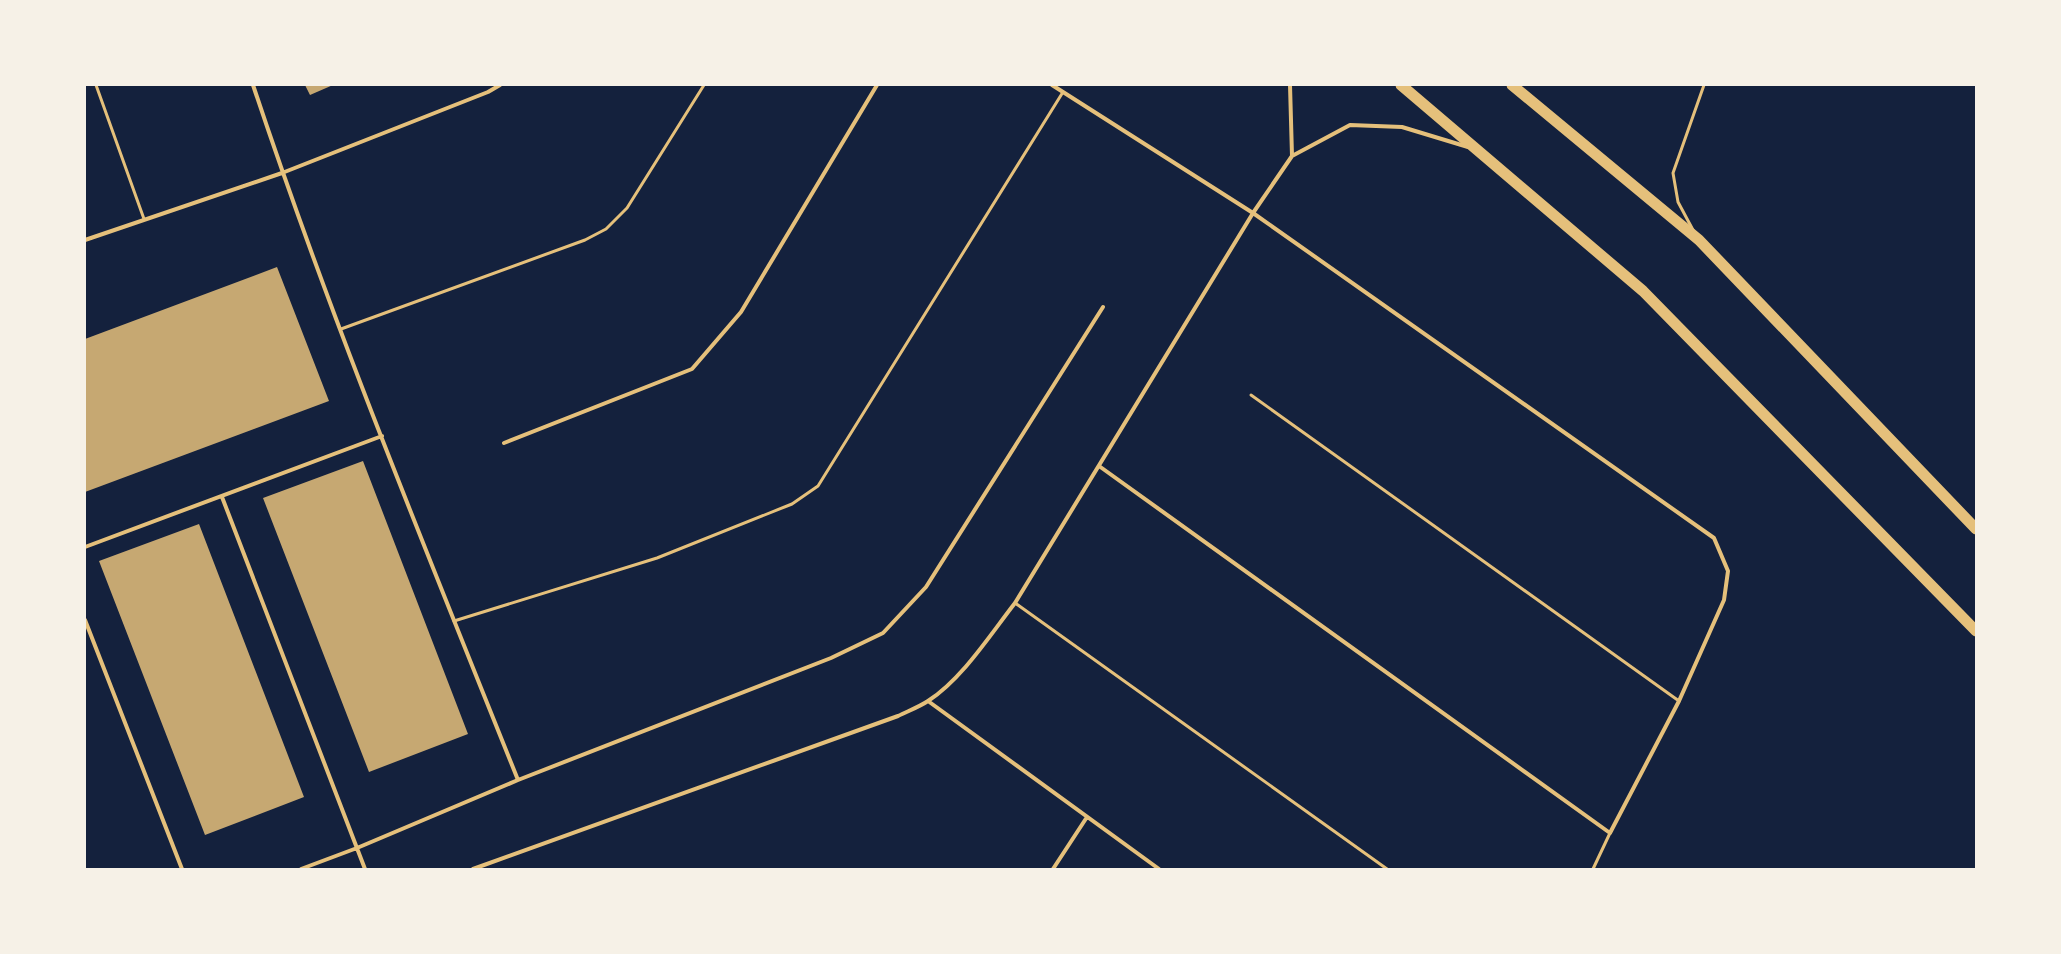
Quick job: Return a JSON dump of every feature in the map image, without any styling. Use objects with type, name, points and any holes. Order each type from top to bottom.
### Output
[{"type":"highway","points":[[1400,85],[1643,291],[1976,631]]},
{"type":"highway","points":[[1512,85],[1699,240],[1976,529]]},
{"type":"street","points":[[252,85],[282,173],[341,329],[454,621],[518,780]]},
{"type":"street","points":[[85,240],[282,173],[488,92],[500,85]]},
{"type":"street","points":[[504,443],[692,369],[741,312],[877,85]]},
{"type":"street","points":[[1052,85],[1254,213],[1714,538],[1728,571],[1724,600],[1679,701],[1610,833],[1099,466]]},
{"type":"street","points":[[1290,85],[1292,156]]},
{"type":"street","points":[[473,869],[898,716],[928,700],[950,682],[976,654],[1015,603],[1254,213],[1292,156],[1350,125],[1402,127],[1476,149]]},
{"type":"street","points":[[301,869],[357,848],[518,780],[831,658],[883,633],[926,587],[1103,307]]},
{"type":"street","points":[[85,547],[382,436]]},
{"type":"street","points":[[222,497],[365,869]]},
{"type":"street","points":[[85,620],[182,869]]},
{"type":"street","points":[[928,700],[1159,869]]},
{"type":"street","points":[[1053,869],[1086,817]]},
{"type":"lane","points":[[96,85],[144,219]]},
{"type":"lane","points":[[341,329],[585,240],[606,229],[627,208],[704,85]]},
{"type":"lane","points":[[1699,240],[1678,202],[1673,173],[1704,85]]},
{"type":"lane","points":[[454,621],[657,558],[792,504],[818,486],[1063,92]]},
{"type":"lane","points":[[1251,395],[1679,701]]},
{"type":"lane","points":[[1015,603],[1387,869]]},
{"type":"lane","points":[[1593,869],[1610,833]]},
{"type":"building","points":[[305,85],[333,85],[310,95]]},
{"type":"building","points":[[277,267],[329,401],[85,492],[85,339]]},
{"type":"building","points":[[363,461],[468,734],[369,772],[263,498]]},
{"type":"building","points":[[199,524],[304,797],[205,835],[99,561]]}]
